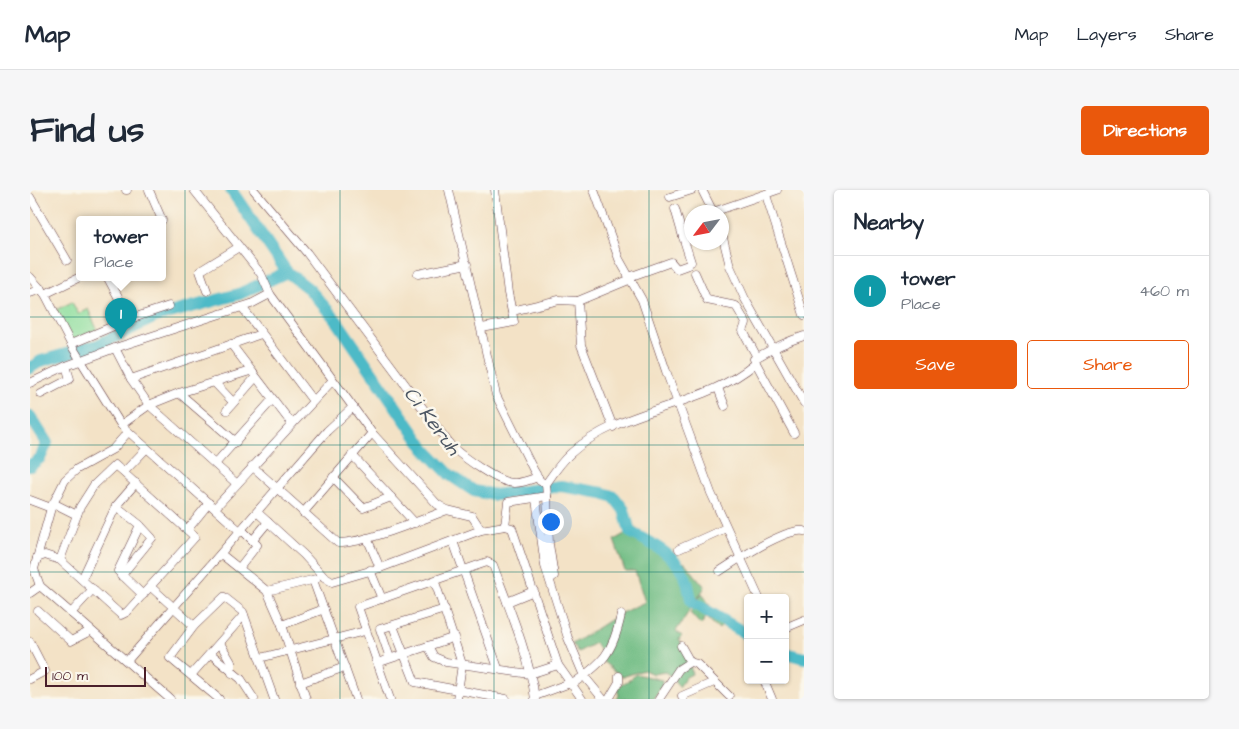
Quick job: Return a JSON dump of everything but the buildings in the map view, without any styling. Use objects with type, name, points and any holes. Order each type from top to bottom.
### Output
[{"type":"street","points":[[149,190],[160,216]]},
{"type":"street","points":[[194,190],[262,275],[269,292],[332,381],[372,433],[430,497],[448,510],[472,516],[481,530]]},
{"type":"street","points":[[254,190],[307,253],[451,446],[504,481],[514,484],[538,477]]},
{"type":"street","points":[[449,190],[496,396],[546,490],[551,578],[568,638],[603,699]]},
{"type":"street","points":[[482,328],[514,322],[508,293],[495,190]]},
{"type":"street","points":[[594,190],[619,260],[642,300],[677,403],[726,528],[757,594]]},
{"type":"street","points":[[670,197],[692,190]]},
{"type":"street","points":[[702,190],[710,205]]},
{"type":"street","points":[[729,207],[777,190]]},
{"type":"street","points":[[766,195],[804,315]]},
{"type":"street","points":[[30,197],[67,260]]},
{"type":"street","points":[[512,311],[559,300],[578,301],[671,262],[677,269],[689,263],[675,209]]},
{"type":"street","points":[[207,291],[200,271],[239,247]]},
{"type":"street","points":[[726,250],[730,266],[772,348],[804,403]]},
{"type":"street","points":[[418,274],[467,264]]},
{"type":"street","points":[[695,273],[707,300],[736,306],[746,323],[743,331],[756,360],[794,433]]},
{"type":"street","points":[[30,277],[43,292],[79,358],[121,425],[257,545],[240,567]]},
{"type":"street","points":[[30,293],[43,292],[76,280]]},
{"type":"street","points":[[110,281],[130,319]]},
{"type":"street","points":[[30,383],[79,358],[242,307],[269,292]]},
{"type":"street","points":[[578,301],[581,345],[612,425]]},
{"type":"street","points":[[72,346],[130,319],[169,306]]},
{"type":"street","points":[[242,307],[313,401]]},
{"type":"street","points":[[131,379],[261,334]]},
{"type":"street","points":[[505,526],[508,502],[536,499],[546,490],[570,454],[612,425],[718,388],[738,378],[756,360],[780,343],[804,336]]},
{"type":"street","points":[[231,344],[255,378],[292,424]]},
{"type":"street","points":[[115,348],[131,379],[149,405],[236,484]]},
{"type":"street","points":[[41,394],[70,379],[66,366]]},
{"type":"street","points":[[121,425],[149,405],[179,393],[250,371]]},
{"type":"street","points":[[227,410],[255,378]]},
{"type":"street","points":[[188,529],[236,484],[332,381]]},
{"type":"street","points":[[214,382],[233,402]]},
{"type":"street","points":[[718,388],[725,406]]},
{"type":"street","points":[[179,393],[236,442]]},
{"type":"street","points":[[215,464],[272,400]]},
{"type":"street","points":[[127,661],[173,606],[258,513],[328,431],[353,406]]},
{"type":"street","points":[[128,432],[113,449],[76,469],[65,480],[52,506],[34,569],[40,586],[170,699]]},
{"type":"street","points":[[303,513],[372,433]]},
{"type":"street","points":[[124,472],[146,449]]},
{"type":"street","points":[[352,455],[415,523]]},
{"type":"street","points":[[37,558],[45,556],[60,560],[121,615],[127,612],[152,587],[195,538],[188,529],[114,465],[94,485],[77,515],[60,560]]},
{"type":"street","points":[[252,466],[338,543],[367,538],[415,523],[448,510]]},
{"type":"street","points":[[333,477],[363,508],[391,497]]},
{"type":"street","points":[[82,579],[90,564],[103,529],[116,506],[136,483]]},
{"type":"street","points":[[536,499],[536,569],[534,591],[558,665],[582,699]]},
{"type":"street","points":[[30,500],[77,515]]},
{"type":"street","points":[[116,506],[152,538],[121,576]]},
{"type":"street","points":[[258,513],[324,577],[332,582],[380,568],[481,530],[505,526],[514,530],[536,569],[551,578]]},
{"type":"street","points":[[253,540],[268,522]]},
{"type":"street","points":[[140,526],[119,567],[121,576],[143,595]]},
{"type":"street","points":[[680,549],[726,528]]},
{"type":"street","points":[[720,571],[741,557],[794,531],[804,531]]},
{"type":"street","points":[[367,538],[380,568]]},
{"type":"street","points":[[453,541],[498,668]]},
{"type":"street","points":[[221,554],[240,567],[267,591],[282,625],[306,699]]},
{"type":"street","points":[[390,699],[358,607],[490,562],[507,602],[530,674],[535,697],[570,684],[602,662],[611,649],[621,615]]},
{"type":"street","points":[[370,570],[382,599]]},
{"type":"street","points":[[267,591],[324,577]]},
{"type":"street","points":[[313,580],[345,667],[353,698]]},
{"type":"street","points":[[435,582],[455,637],[462,664],[458,695]]},
{"type":"street","points":[[30,593],[40,586]]},
{"type":"street","points":[[152,587],[194,626]]},
{"type":"street","points":[[71,614],[93,589]]},
{"type":"street","points":[[507,602],[534,591]]},
{"type":"street","points":[[213,697],[191,675],[170,658],[194,626],[223,597],[244,615],[274,699]]},
{"type":"street","points":[[282,625],[324,609]]},
{"type":"street","points":[[390,658],[380,629],[445,609]]},
{"type":"street","points":[[38,611],[71,641],[90,631]]},
{"type":"street","points":[[191,675],[244,615]]},
{"type":"street","points":[[789,626],[804,620]]},
{"type":"street","points":[[393,626],[415,682],[458,695],[506,699]]},
{"type":"street","points":[[260,658],[365,631]]},
{"type":"street","points":[[377,662],[455,637]]},
{"type":"street","points":[[30,642],[45,671],[30,678]]},
{"type":"street","points":[[220,643],[230,662],[232,673]]},
{"type":"street","points":[[428,646],[432,655],[438,660],[530,674],[558,665]]},
{"type":"street","points":[[681,646],[690,662],[697,664],[729,696]]},
{"type":"street","points":[[211,654],[241,679],[254,699]]},
{"type":"street","points":[[662,695],[679,669],[690,662]]},
{"type":"street","points":[[300,683],[345,667]]},
{"type":"street","points":[[610,699],[619,682],[618,676]]},
{"type":"street","points":[[684,699],[682,696],[714,682]]},
{"type":"street","points":[[766,684],[772,699]]},
{"type":"green space","points":[[72,302],[78,314],[88,309],[97,329],[72,341],[56,310]]},
{"type":"green space","points":[[635,528],[667,555],[685,563],[705,587],[676,631],[682,636],[679,639],[692,661],[690,665],[692,674],[686,677],[679,687],[672,677],[665,672],[653,674],[644,670],[622,677],[601,660],[619,614],[645,602],[635,571],[625,571],[614,540]]},
{"type":"green space","points":[[702,593],[722,626],[719,629],[706,617],[701,625],[690,613]]},
{"type":"green space","points":[[616,616],[601,652],[595,643],[578,652],[572,644]]},
{"type":"green space","points":[[636,674],[662,680],[662,686],[654,699],[616,699],[619,695],[617,689]]},
{"type":"waterway","name":"Ci Keruh","points":[[231,190],[287,272],[309,289],[337,321],[425,449],[450,475],[474,491],[495,495],[561,486],[603,493],[614,497],[624,510],[630,532],[663,551],[677,563],[686,579],[692,602],[744,633]]},
{"type":"waterway","points":[[30,368],[41,361],[98,345],[155,317],[239,294],[287,272]]},
{"type":"waterway","points":[[30,416],[47,443],[40,458],[30,466]]},
{"type":"waterway","name":"Ci Keruh","points":[[789,654],[804,658]]},
{"type":"place","name":"tower","points":[[121,339]]}]
